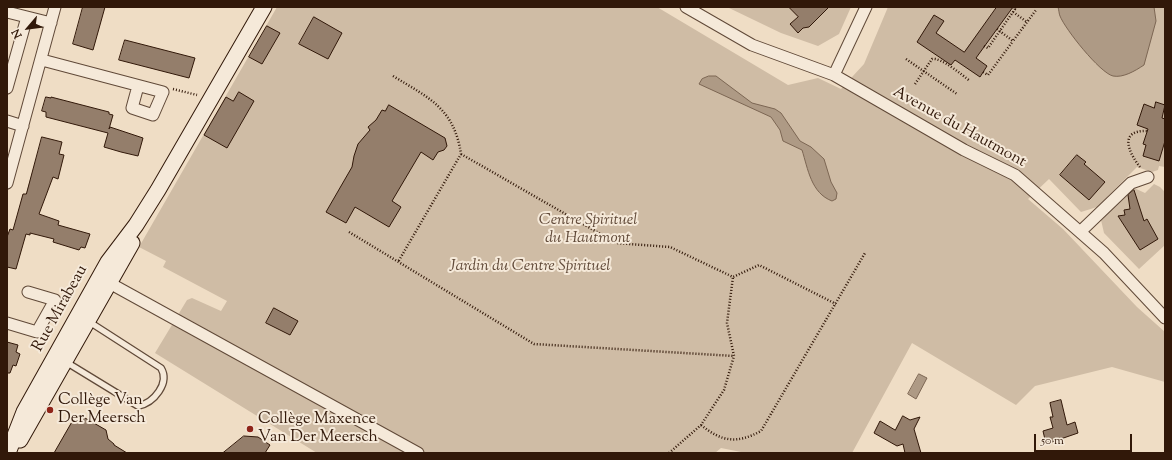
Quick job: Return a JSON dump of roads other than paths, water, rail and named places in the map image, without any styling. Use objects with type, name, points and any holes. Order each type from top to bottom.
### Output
[{"type":"main road","name":"Rue Mirabeau","points":[[8,453],[24,412],[61,358],[105,280],[112,256],[136,226],[158,190],[264,7]]},
{"type":"main road","name":"Rue Mirabeau","points":[[11,453],[42,403],[61,358]]},
{"type":"street","points":[[7,183],[42,60],[55,7]]},
{"type":"street","name":"Avenue du Hautmont","points":[[686,7],[752,45],[834,75],[964,150],[1015,175],[1081,231],[1104,253],[1165,318]]},
{"type":"street","points":[[834,75],[866,7]]},
{"type":"street","points":[[7,12],[51,23]]},
{"type":"street","points":[[7,88],[27,17]]},
{"type":"street","points":[[42,60],[163,92],[153,115],[132,108],[138,86]]},
{"type":"street","points":[[7,121],[23,126]]},
{"type":"street","points":[[1081,231],[1131,183],[1148,177]]},
{"type":"street","points":[[105,280],[418,453]]},
{"type":"street","points":[[7,323],[37,332],[55,300],[28,292]]},
{"type":"lane","points":[[61,358],[138,406],[149,402],[159,391],[164,378],[164,373],[161,368],[84,318]]},
{"type":"place","name":"Collège Van Der Meersch","points":[[50,410]]},
{"type":"place","name":"Collège Maxence Van Der Meersch","points":[[250,429]]},
{"type":"park label","name":"Centre Spirituel du Hautmont","points":[[588,230]]},
{"type":"park label","name":"Jardin du Centre Spirituel","points":[[530,267]]}]
